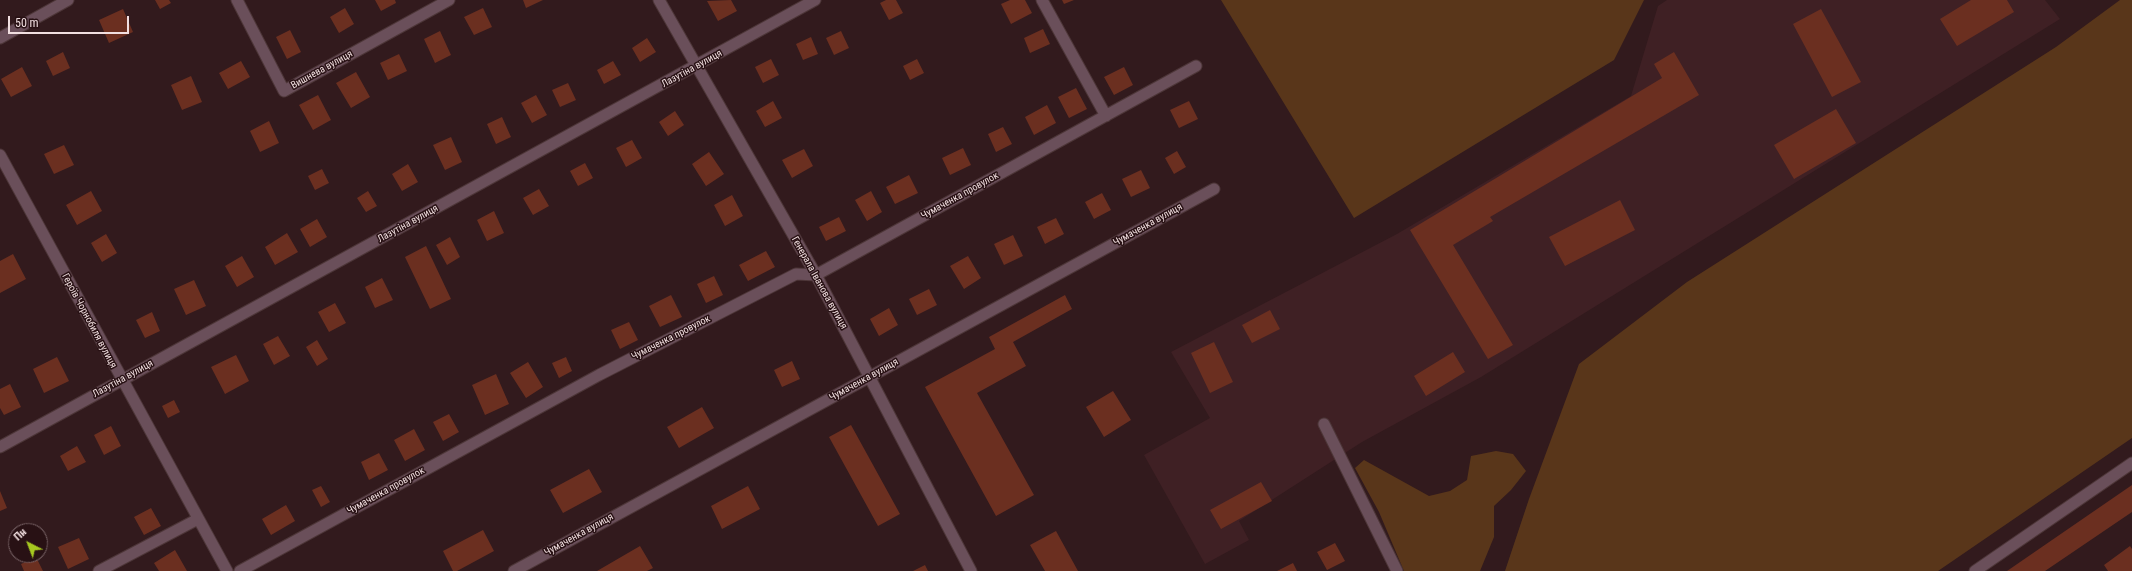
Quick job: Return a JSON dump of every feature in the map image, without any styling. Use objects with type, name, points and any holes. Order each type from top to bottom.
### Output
[{"type":"street","points":[[0,38],[68,0]]},
{"type":"street","name":"Вишнева вулиця","points":[[237,0],[284,91],[449,0]]},
{"type":"street","name":"Генерала Іванова вулиця","points":[[659,0],[816,275],[971,571]]},
{"type":"street","name":"Лазутіна вулиця","points":[[0,447],[815,0]]},
{"type":"street","points":[[1042,0],[1106,116]]},
{"type":"street","name":"Чумаченка провулок","points":[[240,571],[599,374],[796,274],[816,275],[1196,66]]},
{"type":"street","name":"Героїв Чорнобиля вулиця","points":[[0,155],[226,571]]},
{"type":"street","name":"Чумаченка вулиця","points":[[514,571],[1214,189]]},
{"type":"street","points":[[1324,424],[1397,571]]},
{"type":"street","points":[[1975,571],[2132,463]]},
{"type":"street","points":[[99,571],[198,519]]},
{"type":"shaded area","points":[[1221,0],[1644,0],[1614,60],[1354,218]]},
{"type":"shaded area","points":[[1667,0],[2045,0],[2060,19],[1481,377],[1362,442],[1239,521],[1249,540],[1205,564],[1144,455],[1210,418],[1171,352],[1397,234],[1631,96],[1658,6]]},
{"type":"shaded area","points":[[2120,0],[2132,0],[2132,438],[1938,571],[1505,571],[1529,499],[1579,364],[1687,282],[2056,47]]},
{"type":"shaded area","points":[[1496,451],[1513,454],[1526,471],[1511,490],[1494,506],[1494,537],[1480,571],[1404,571],[1379,512],[1355,468],[1364,460],[1429,496],[1450,491],[1467,480],[1471,456]]},
{"type":"building","points":[[155,0],[169,0],[171,3],[160,9]]},
{"type":"building","points":[[375,0],[395,0],[396,3],[381,11]]},
{"type":"building","points":[[523,0],[543,0],[526,8]]},
{"type":"building","points":[[731,0],[737,11],[718,21],[707,1]]},
{"type":"building","points":[[886,0],[896,0],[903,13],[889,20],[880,3]]},
{"type":"building","points":[[1010,0],[1025,0],[1032,13],[1011,24],[1001,4]]},
{"type":"building","points":[[1062,0],[1074,0],[1064,4]]},
{"type":"building","points":[[1971,0],[2007,0],[2014,12],[1957,46],[1940,19]]},
{"type":"building","points":[[345,8],[354,24],[339,33],[330,17]]},
{"type":"building","points":[[483,8],[492,27],[474,35],[464,17]]},
{"type":"building","points":[[123,9],[133,32],[109,43],[99,20]]},
{"type":"building","points":[[1821,9],[1861,82],[1832,97],[1793,24]]},
{"type":"building","points":[[1043,29],[1050,44],[1030,53],[1024,38]]},
{"type":"building","points":[[290,30],[301,52],[287,59],[276,37]]},
{"type":"building","points":[[440,31],[451,55],[435,63],[424,39]]},
{"type":"building","points":[[841,31],[849,48],[834,55],[826,38]]},
{"type":"building","points":[[811,37],[818,54],[803,60],[796,44]]},
{"type":"building","points":[[647,38],[656,52],[640,62],[632,48]]},
{"type":"building","points":[[63,52],[70,68],[53,76],[46,61]]},
{"type":"building","points":[[1674,52],[1699,95],[1490,217],[1493,221],[1453,245],[1513,345],[1488,359],[1410,230],[1662,78],[1654,64]]},
{"type":"building","points":[[399,54],[407,71],[388,80],[380,63]]},
{"type":"building","points":[[771,59],[779,75],[763,83],[755,67]]},
{"type":"building","points":[[917,59],[924,73],[910,80],[903,66]]},
{"type":"building","points":[[241,61],[250,77],[228,89],[219,73]]},
{"type":"building","points":[[613,61],[621,75],[604,84],[597,70]]},
{"type":"building","points":[[22,67],[32,86],[11,97],[1,79]]},
{"type":"building","points":[[1124,67],[1133,85],[1114,95],[1104,77]]},
{"type":"building","points":[[356,72],[370,97],[351,108],[336,83]]},
{"type":"building","points":[[191,76],[202,102],[182,110],[171,85]]},
{"type":"building","points":[[568,83],[576,100],[560,107],[552,90]]},
{"type":"building","points":[[1076,88],[1087,109],[1069,118],[1058,97]]},
{"type":"building","points":[[318,95],[331,120],[313,130],[299,105]]},
{"type":"building","points":[[536,95],[547,115],[532,123],[521,103]]},
{"type":"building","points":[[773,101],[782,118],[765,127],[756,111]]},
{"type":"building","points":[[1189,101],[1198,119],[1179,128],[1170,110]]},
{"type":"building","points":[[1047,105],[1056,123],[1034,135],[1025,117]]},
{"type":"building","points":[[1836,109],[1856,143],[1794,179],[1774,145]]},
{"type":"building","points":[[675,111],[684,125],[668,136],[659,122]]},
{"type":"building","points":[[502,117],[511,137],[496,144],[487,124]]},
{"type":"building","points":[[269,121],[279,143],[260,152],[250,131]]},
{"type":"building","points":[[1003,127],[1012,144],[996,152],[988,134]]},
{"type":"building","points":[[451,137],[462,162],[445,170],[433,145]]},
{"type":"building","points":[[632,140],[642,158],[626,167],[616,148]]},
{"type":"building","points":[[64,145],[74,165],[54,174],[44,154]]},
{"type":"building","points":[[963,148],[971,165],[950,175],[942,158]]},
{"type":"building","points":[[804,149],[813,166],[792,178],[782,160]]},
{"type":"building","points":[[1177,151],[1186,167],[1174,174],[1165,158]]},
{"type":"building","points":[[709,152],[724,174],[706,186],[692,164]]},
{"type":"building","points":[[585,163],[593,178],[578,186],[570,171]]},
{"type":"building","points":[[408,164],[418,182],[402,191],[392,174]]},
{"type":"building","points":[[322,169],[329,183],[315,190],[308,176]]},
{"type":"building","points":[[1141,170],[1150,188],[1131,197],[1122,179]]},
{"type":"building","points":[[909,175],[918,193],[895,204],[886,187]]},
{"type":"building","points":[[539,189],[549,206],[533,215],[523,198]]},
{"type":"building","points":[[91,191],[102,211],[77,225],[66,205]]},
{"type":"building","points":[[368,191],[377,206],[366,212],[357,198]]},
{"type":"building","points":[[871,191],[882,212],[867,221],[855,200]]},
{"type":"building","points":[[1102,193],[1111,210],[1094,219],[1085,202]]},
{"type":"building","points":[[732,195],[743,216],[725,226],[714,205]]},
{"type":"building","points":[[1620,200],[1635,230],[1565,266],[1549,237]]},
{"type":"building","points":[[494,211],[504,233],[487,241],[477,220]]},
{"type":"building","points":[[839,217],[846,231],[826,241],[819,227]]},
{"type":"building","points":[[1056,218],[1064,234],[1045,244],[1037,227]]},
{"type":"building","points":[[317,219],[327,237],[310,247],[300,229]]},
{"type":"building","points":[[287,233],[298,252],[275,265],[265,247]]},
{"type":"building","points":[[106,234],[117,253],[102,262],[91,243]]},
{"type":"building","points":[[1013,235],[1023,256],[1004,265],[994,244]]},
{"type":"building","points":[[450,237],[460,257],[447,265],[436,245]]},
{"type":"building","points":[[426,246],[451,299],[430,309],[405,257]]},
{"type":"building","points":[[766,251],[775,267],[748,281],[739,265]]},
{"type":"building","points":[[13,254],[26,279],[0,293],[0,261]]},
{"type":"building","points":[[242,256],[254,277],[237,287],[225,266]]},
{"type":"building","points":[[968,256],[981,278],[964,289],[950,266]]},
{"type":"building","points":[[714,276],[723,295],[706,303],[697,284]]},
{"type":"building","points":[[382,278],[393,300],[375,308],[365,287]]},
{"type":"building","points":[[194,280],[206,306],[186,315],[174,289]]},
{"type":"building","points":[[929,289],[937,305],[917,315],[909,299]]},
{"type":"building","points":[[671,295],[682,317],[660,327],[649,306]]},
{"type":"building","points":[[1065,295],[1072,309],[1013,342],[1026,366],[977,393],[1034,495],[996,516],[925,387],[995,349],[989,337]]},
{"type":"building","points":[[335,303],[346,323],[329,332],[318,312]]},
{"type":"building","points":[[889,308],[898,325],[879,336],[870,319]]},
{"type":"building","points":[[1270,310],[1280,329],[1252,343],[1242,325]]},
{"type":"building","points":[[152,312],[160,331],[145,338],[136,320]]},
{"type":"building","points":[[629,322],[638,340],[620,349],[611,330]]},
{"type":"building","points":[[278,336],[290,356],[274,365],[263,344]]},
{"type":"building","points":[[317,340],[328,359],[317,366],[306,347]]},
{"type":"building","points":[[1214,342],[1233,382],[1210,393],[1191,353]]},
{"type":"building","points":[[1453,352],[1465,372],[1426,396],[1414,376]]},
{"type":"building","points":[[236,355],[249,381],[225,394],[211,367]]},
{"type":"building","points":[[57,357],[69,381],[44,393],[33,369]]},
{"type":"building","points":[[566,357],[572,371],[559,378],[552,363]]},
{"type":"building","points":[[792,361],[800,379],[782,387],[774,370]]},
{"type":"building","points":[[528,362],[543,387],[526,398],[510,373]]},
{"type":"building","points":[[496,374],[509,404],[485,415],[472,385]]},
{"type":"building","points":[[10,384],[21,407],[4,415],[0,408],[0,389]]},
{"type":"building","points":[[1113,391],[1131,420],[1104,437],[1086,407]]},
{"type":"building","points":[[174,400],[180,412],[168,418],[162,406]]},
{"type":"building","points":[[702,407],[714,428],[679,448],[667,427]]},
{"type":"building","points":[[449,414],[459,432],[443,441],[433,422]]},
{"type":"building","points":[[851,425],[900,514],[878,526],[829,437]]},
{"type":"building","points":[[111,426],[121,446],[104,455],[94,435]]},
{"type":"building","points":[[414,429],[425,450],[405,461],[394,440]]},
{"type":"building","points":[[77,446],[86,462],[68,471],[60,456]]},
{"type":"building","points":[[379,453],[388,470],[369,480],[361,462]]},
{"type":"building","points":[[589,469],[602,492],[563,513],[550,490]]},
{"type":"building","points":[[1261,482],[1272,501],[1221,529],[1210,510]]},
{"type":"building","points":[[2132,485],[2132,512],[2045,571],[2007,571]]},
{"type":"building","points":[[321,486],[330,502],[321,507],[312,490]]},
{"type":"building","points":[[748,486],[760,509],[722,529],[711,506]]},
{"type":"building","points":[[0,491],[7,508],[0,511]]},
{"type":"building","points":[[286,505],[295,521],[271,535],[262,519]]},
{"type":"building","points":[[151,508],[161,526],[144,535],[134,517]]},
{"type":"building","points":[[483,530],[494,551],[457,571],[453,571],[443,551]]},
{"type":"building","points":[[1056,531],[1078,571],[1045,571],[1030,545]]},
{"type":"building","points":[[79,538],[89,559],[68,569],[58,547]]},
{"type":"building","points":[[1335,543],[1345,561],[1327,570],[1317,552]]},
{"type":"building","points":[[640,546],[653,568],[647,571],[597,571]]},
{"type":"building","points":[[2130,546],[2132,549],[2132,571],[2108,571],[2104,565]]},
{"type":"building","points":[[175,550],[187,571],[159,571],[154,563]]},
{"type":"building","points":[[39,563],[43,571],[24,571],[21,564]]},
{"type":"building","points":[[1293,563],[1297,571],[1277,571]]},
{"type":"building","points":[[925,565],[928,571],[913,571]]}]
